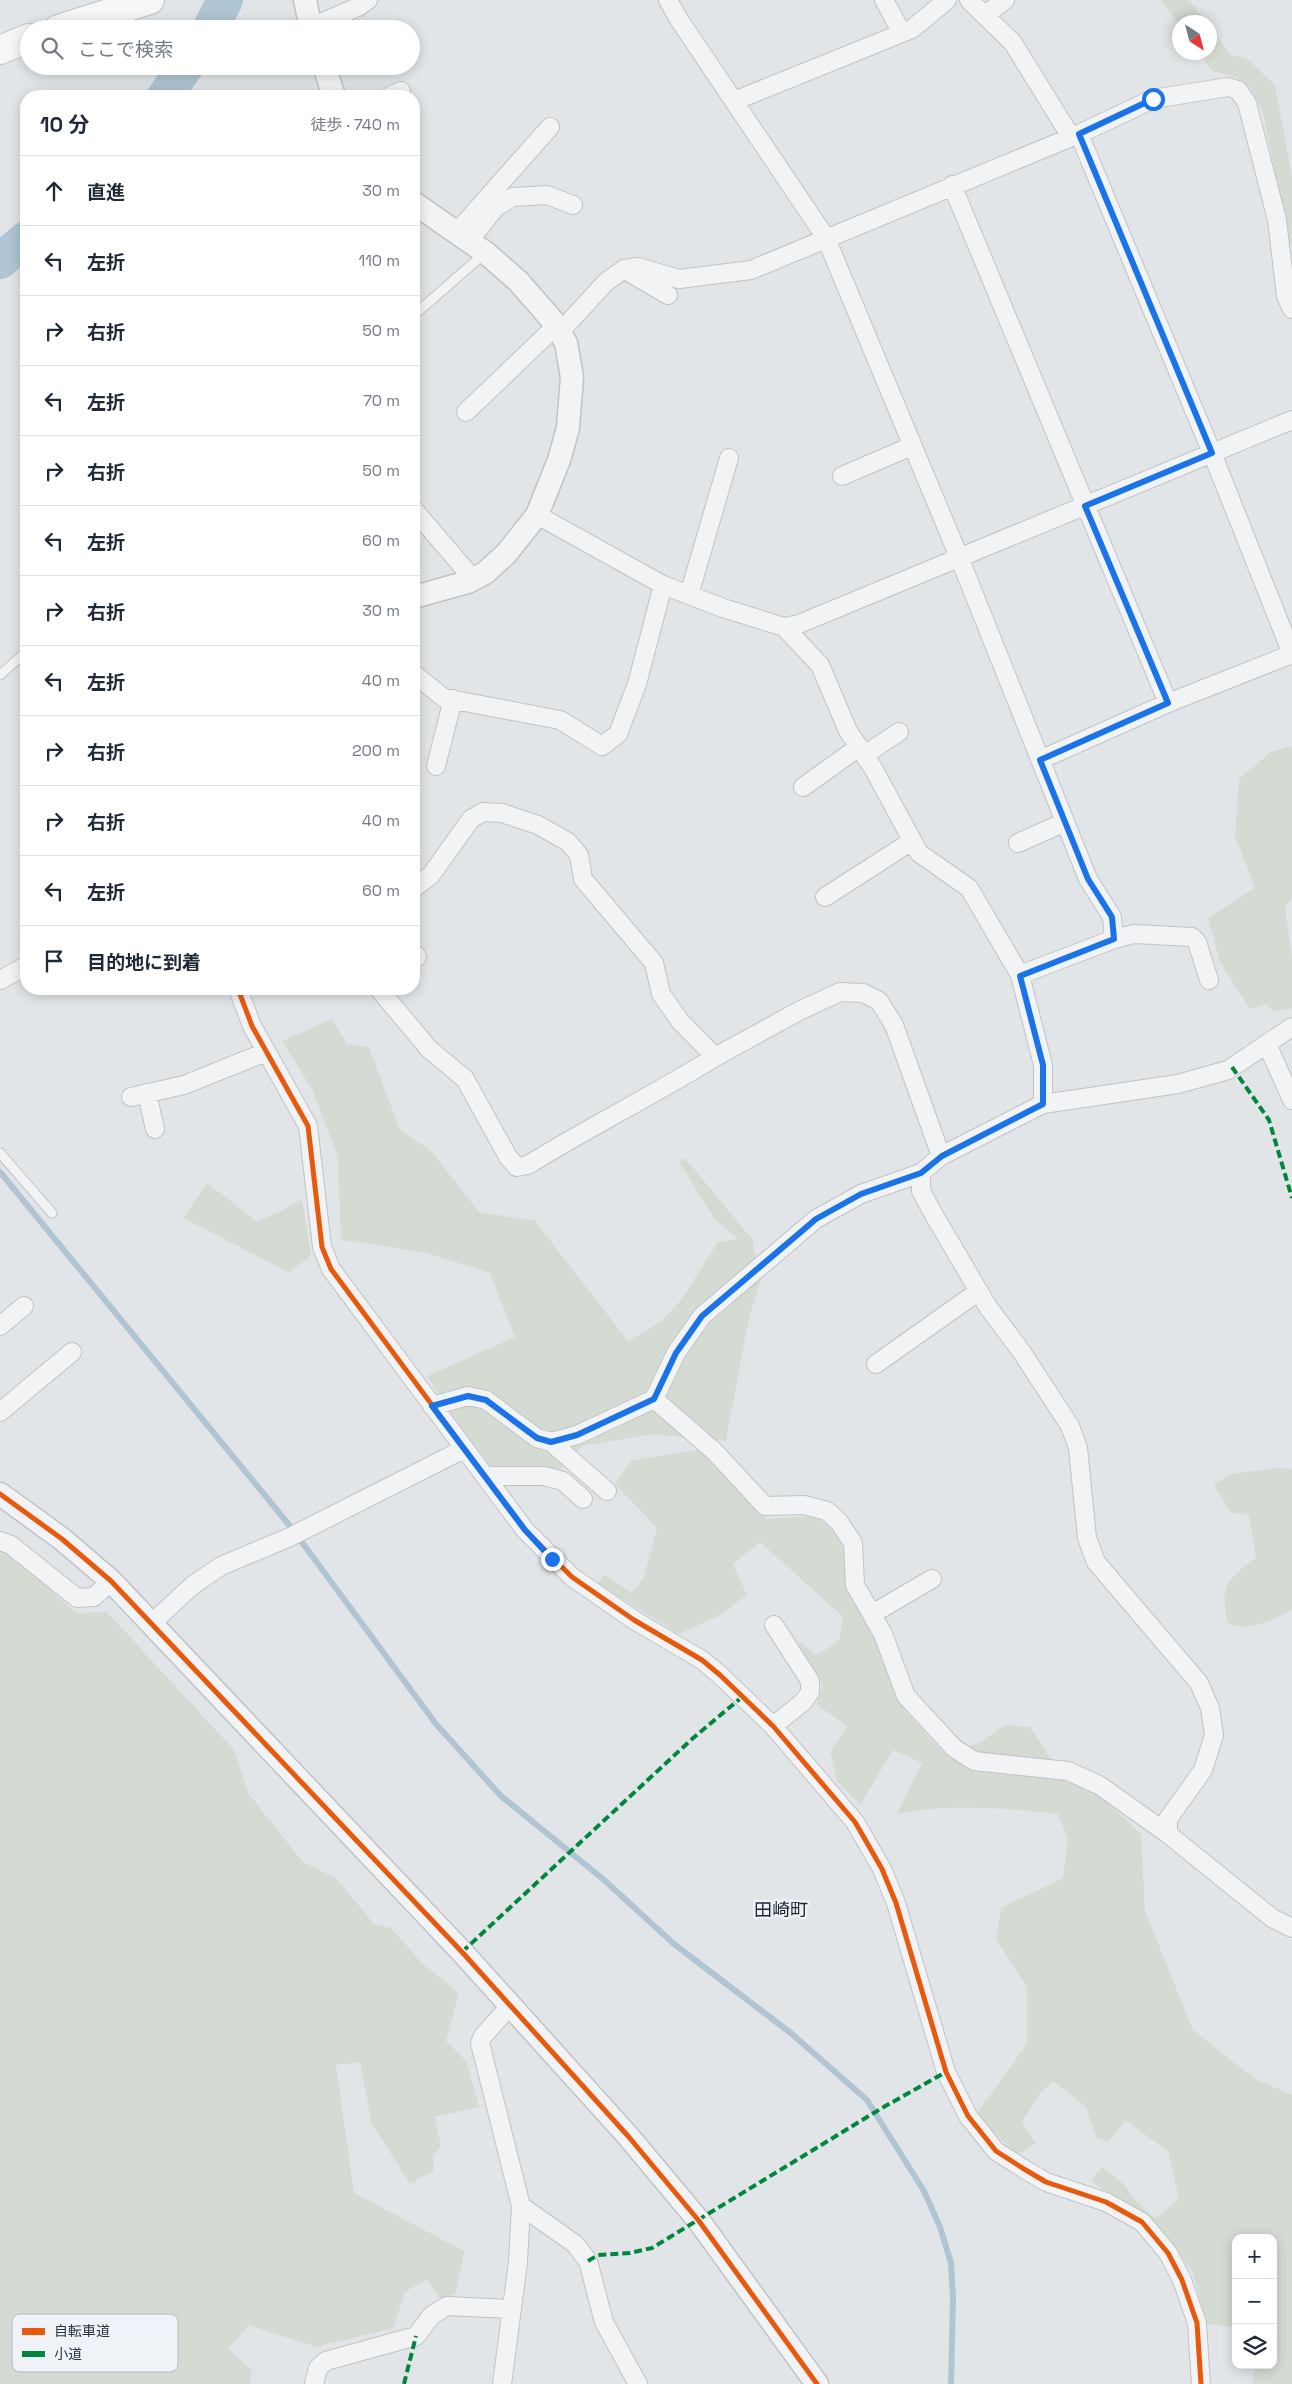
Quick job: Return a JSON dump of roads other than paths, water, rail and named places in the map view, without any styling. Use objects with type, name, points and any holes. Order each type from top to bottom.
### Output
[{"type":"main road","points":[[87,20],[150,0]]},
{"type":"main road","points":[[0,50],[20,42]]},
{"type":"street","points":[[305,0],[309,20]]},
{"type":"street","points":[[330,20],[358,8],[368,0]]},
{"type":"street","points":[[668,0],[826,238],[959,557],[1088,879],[1112,917],[1114,939]]},
{"type":"street","points":[[884,0],[902,33]]},
{"type":"street","points":[[734,101],[912,29],[947,0]]},
{"type":"street","points":[[969,0],[1013,43],[1075,136],[1212,453],[1292,654],[1168,703],[1040,760]]},
{"type":"street","points":[[984,15],[1005,0]]},
{"type":"street","points":[[327,75],[332,90]]},
{"type":"street","points":[[466,412],[558,329],[606,282],[624,269],[638,267],[679,279],[751,270],[952,185],[1075,136],[1153,99],[1228,87],[1238,90],[1247,102],[1277,220],[1286,296],[1292,309]]},
{"type":"street","points":[[470,242],[550,127]]},
{"type":"street","points":[[952,185],[1168,703]]},
{"type":"street","points":[[470,242],[496,206],[513,197],[548,195],[573,205]]},
{"type":"street","points":[[420,206],[470,242],[518,281],[558,329],[566,342],[572,377],[568,428],[559,460],[538,514],[506,554],[485,573],[474,580],[420,595]]},
{"type":"street","points":[[624,269],[668,295]]},
{"type":"street","points":[[538,514],[663,585],[723,608],[784,627],[799,624],[1292,420]]},
{"type":"street","points":[[842,476],[912,446]]},
{"type":"street","points":[[689,595],[729,458]]},
{"type":"street","points":[[420,517],[474,580]]},
{"type":"street","points":[[420,679],[444,698],[560,720],[602,746],[618,734],[634,692],[663,585]]},
{"type":"street","points":[[784,627],[820,665],[848,731],[862,751],[919,853],[969,888],[1020,976],[1043,1065],[1043,1104]]},
{"type":"street","points":[[436,766],[453,699]]},
{"type":"street","points":[[803,787],[862,751],[899,732]]},
{"type":"street","points":[[420,883],[431,875],[472,819],[483,812],[502,812],[538,825],[568,842],[579,855],[583,879],[654,963],[661,994],[680,1021],[715,1057]]},
{"type":"street","points":[[1018,843],[1065,822]]},
{"type":"street","points":[[825,897],[912,841]]},
{"type":"street","points":[[1020,976],[1114,939],[1134,934],[1192,937],[1197,942],[1209,980]]},
{"type":"street","points":[[0,980],[20,969]]},
{"type":"street","points":[[384,995],[429,1049],[466,1079],[508,1157],[517,1167],[528,1165],[591,1126],[657,1093],[715,1057],[799,1011],[840,992],[863,993],[879,1002],[894,1025],[942,1156]]},
{"type":"street","points":[[240,995],[252,1026],[308,1126],[322,1247],[330,1269],[525,1530],[572,1577],[634,1620],[702,1660],[773,1726],[855,1822],[882,1870],[896,1903],[946,2072],[968,2116],[996,2151],[1024,2170],[1046,2182],[1106,2202],[1142,2222],[1168,2253],[1182,2280],[1197,2323],[1201,2384]]},
{"type":"street","points":[[551,1442],[577,1435],[654,1399],[676,1353],[702,1316],[816,1219],[861,1194],[921,1173],[942,1156],[1043,1104],[1178,1084],[1228,1070],[1292,1027]]},
{"type":"street","points":[[1267,1044],[1292,1100]]},
{"type":"street","points":[[155,1129],[139,1095],[184,1085],[266,1052]]},
{"type":"street","points":[[921,1173],[921,1191],[979,1291],[1070,1426],[1078,1448],[1087,1538],[1096,1562],[1199,1683],[1210,1708],[1214,1735],[1203,1770],[1168,1819],[1168,1834]]},
{"type":"street","points":[[876,1364],[979,1291]]},
{"type":"street","points":[[0,1326],[24,1306]]},
{"type":"street","points":[[0,1412],[72,1352]]},
{"type":"street","points":[[432,1406],[468,1396],[486,1400],[537,1438],[551,1442],[607,1490]]},
{"type":"street","points":[[654,1399],[714,1451],[765,1506],[804,1505],[826,1511],[839,1522],[853,1543],[855,1585],[883,1634],[906,1696],[954,1748],[974,1761],[1068,1771],[1099,1785],[1168,1834],[1272,1918],[1292,1928]]},
{"type":"street","points":[[152,1623],[193,1585],[221,1566],[297,1534],[464,1449]]},
{"type":"street","points":[[486,1476],[544,1476],[563,1481],[583,1499]]},
{"type":"street","points":[[0,1494],[62,1539],[111,1581],[510,2006],[628,2136],[698,2221],[817,2384]]},
{"type":"street","points":[[0,1541],[11,1546],[77,1598],[94,1597],[111,1581]]},
{"type":"street","points":[[874,1618],[932,1579]]},
{"type":"street","points":[[874,1618],[922,1597]]},
{"type":"street","points":[[773,1726],[803,1702],[810,1692],[810,1681],[774,1625]]},
{"type":"street","points":[[502,2384],[518,2262],[521,2206],[480,2043],[483,2036],[510,2006]]},
{"type":"street","points":[[521,2206],[575,2244],[588,2261],[604,2322],[638,2384]]},
{"type":"street","points":[[314,2384],[318,2368],[326,2361],[416,2336],[432,2315],[447,2306],[512,2309]]},
{"type":"lane","points":[[420,307],[470,242]]},
{"type":"lane","points":[[0,675],[20,657]]},
{"type":"lane","points":[[0,1153],[52,1213]]},
{"type":"waterway","points":[[215,20],[225,0]]},
{"type":"waterway","points":[[169,90],[180,75]]},
{"type":"waterway","points":[[0,261],[20,244]]},
{"type":"waterway","points":[[0,1172],[290,1526],[436,1724],[501,1796],[603,1879],[674,1944],[792,2034],[867,2100],[924,2191],[940,2227],[951,2263],[953,2298],[951,2384]]},
{"type":"district","name":"田崎町","points":[[781,1910]]}]
